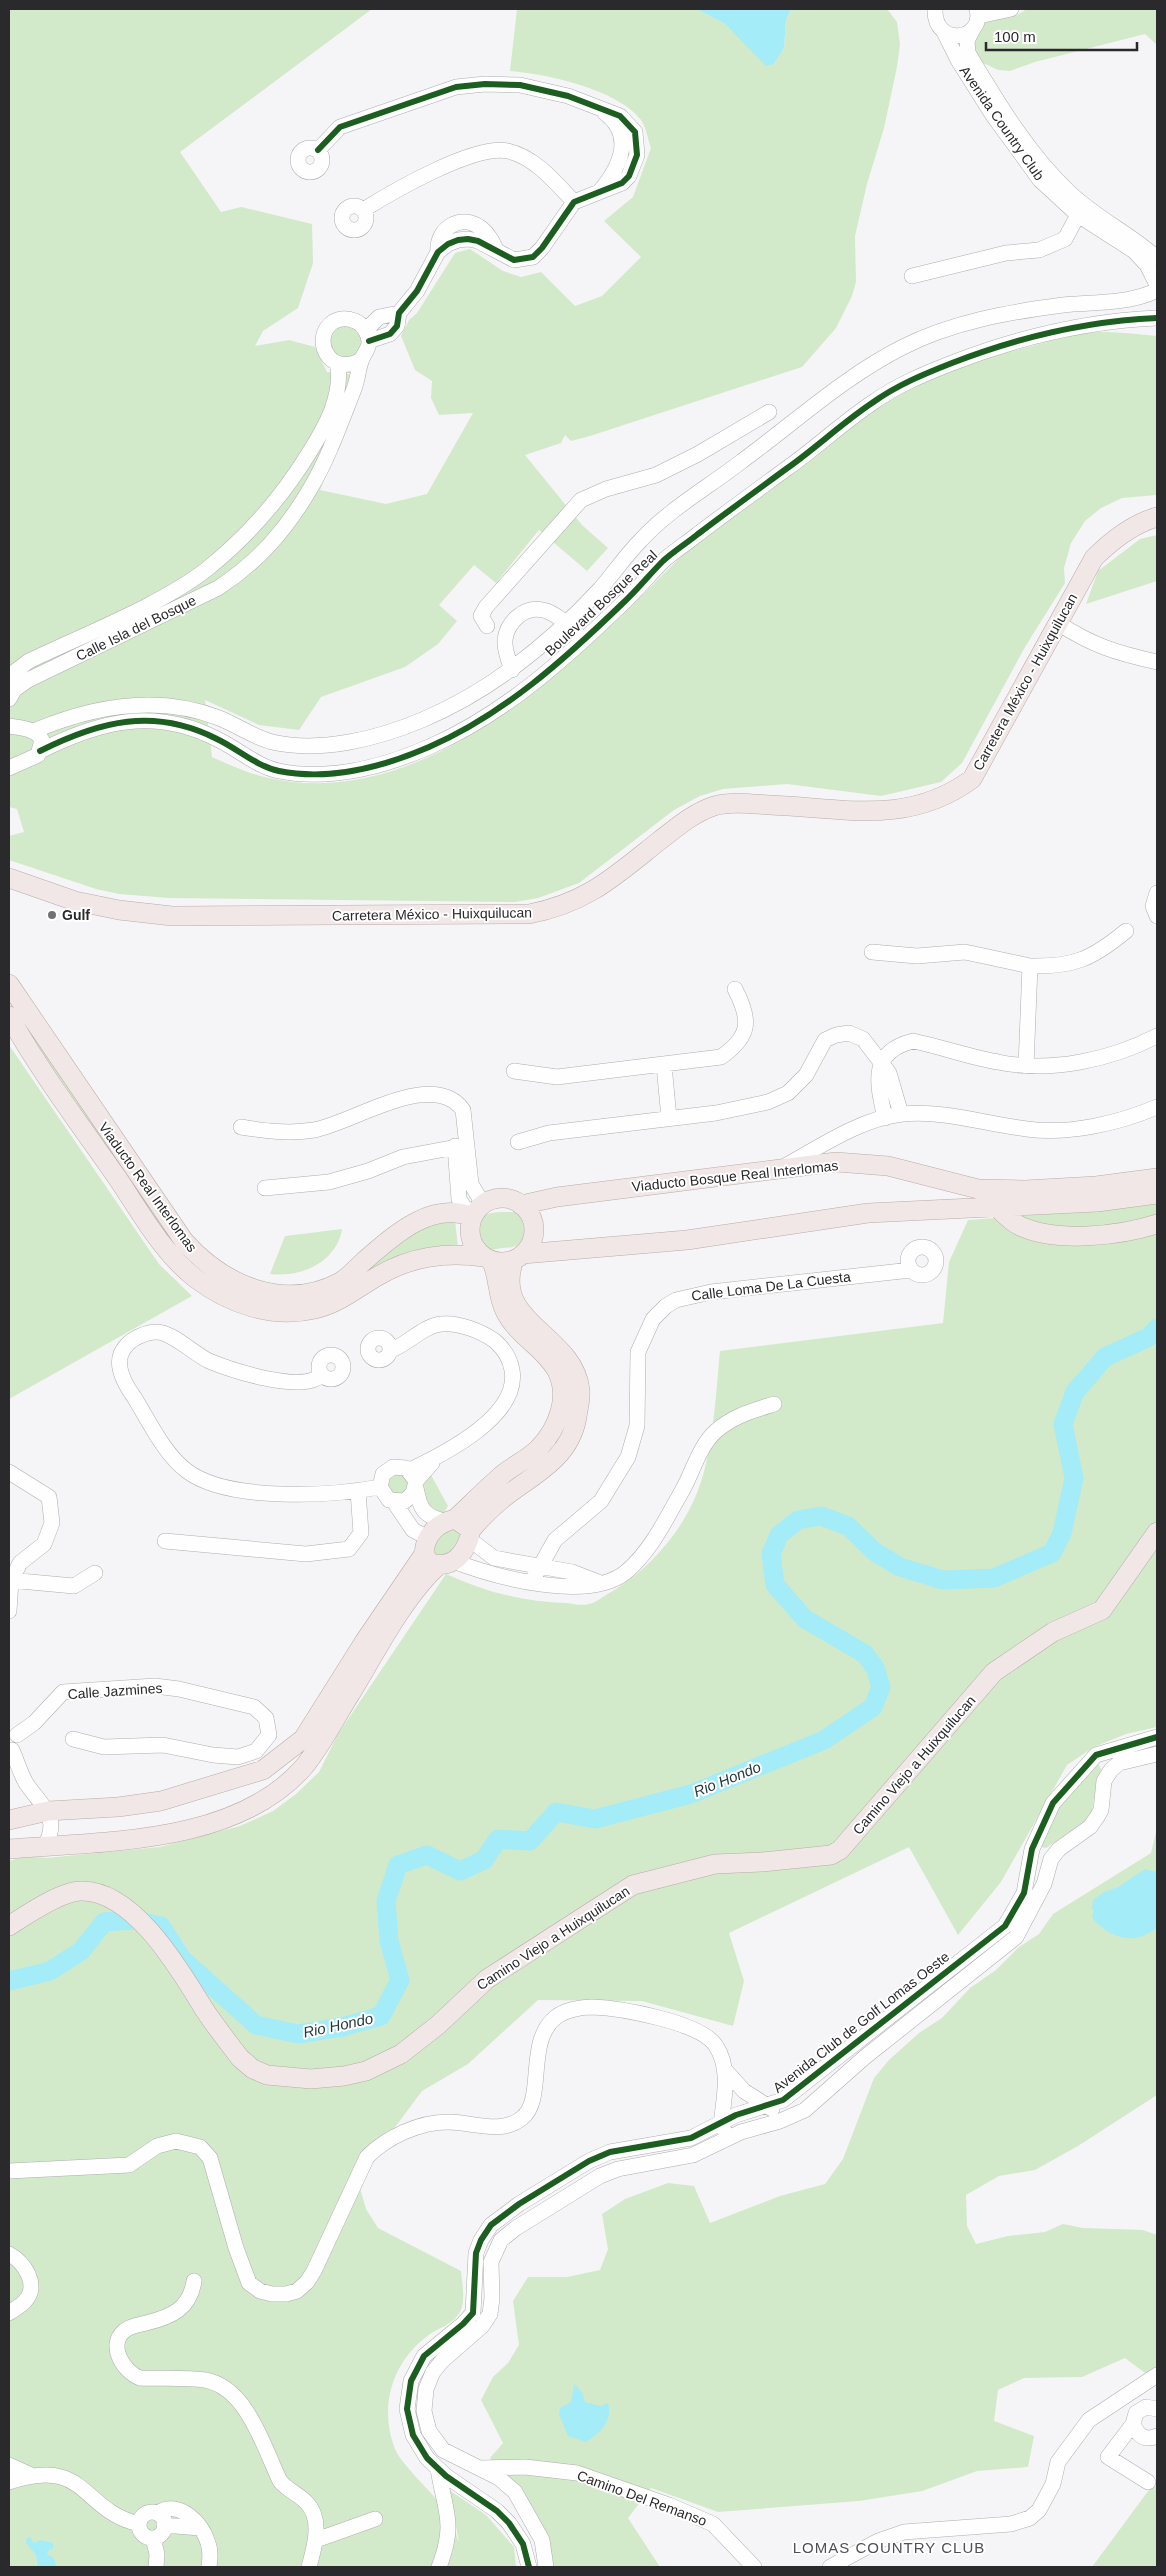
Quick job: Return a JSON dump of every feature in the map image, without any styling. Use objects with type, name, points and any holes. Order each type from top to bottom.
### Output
[{"type":"main road","name":"Carretera México - Huixquilucan","points":[[9,878],[75,900],[119,910],[172,916],[529,914],[557,909],[595,891],[685,821],[714,806],[746,804],[877,812],[918,807],[957,790],[972,779],[1094,558],[1111,542],[1131,528],[1157,517]]},
{"type":"main road","name":"Viaducto Real Interlomas","points":[[9,984],[184,1241],[206,1263],[236,1282],[282,1295],[314,1291],[342,1281],[398,1232],[413,1223],[450,1211],[476,1212]]},
{"type":"main road","name":"Viaducto Real Interlomas","points":[[9,1016],[76,1119],[169,1252],[194,1277],[227,1298],[263,1310],[298,1313],[317,1309],[347,1297],[377,1277],[405,1262],[434,1256],[487,1259]]},
{"type":"main road","name":"Viaducto Bosque Real Interlomas","points":[[521,1205],[557,1197],[836,1162],[888,1166],[978,1189],[1025,1190],[1096,1186],[1157,1178]]},
{"type":"main road","points":[[487,1259],[500,1262],[518,1257],[687,1240],[868,1213],[1097,1202],[1157,1194]]},
{"type":"main road","points":[[9,1849],[129,1840],[167,1834],[210,1823],[262,1802],[302,1769],[385,1637],[426,1576],[436,1554],[434,1528],[450,1520],[499,1478],[538,1449],[550,1435],[557,1421],[562,1403],[562,1384],[556,1371],[539,1348],[523,1337],[504,1310],[496,1273],[472,1242],[469,1230],[476,1212],[501,1198],[521,1205],[530,1215],[534,1229],[531,1242],[518,1257],[510,1276],[510,1287],[516,1304],[531,1324],[558,1346],[576,1374],[580,1391],[575,1426],[560,1454],[550,1465],[495,1505],[470,1535],[461,1555],[436,1554]]},
{"type":"main road","points":[[996,1206],[1018,1225],[1041,1234],[1064,1236],[1121,1232],[1157,1224]]},
{"type":"main road","points":[[450,1520],[470,1535]]},
{"type":"main road","name":"Camino Viejo a Huixquilucan","points":[[9,1926],[61,1897],[81,1891],[98,1894],[126,1909],[147,1928],[182,1973],[240,2058],[253,2069],[267,2074],[311,2079],[344,2076],[366,2070],[401,2054],[438,2025],[487,1979],[634,1885],[715,1864],[762,1862],[830,1855],[840,1850],[994,1672],[1053,1632],[1102,1610],[1157,1532]]},
{"type":"main road","points":[[9,1820],[48,1811],[118,1807],[161,1801],[263,1770],[303,1738],[364,1642],[436,1554]]},
{"type":"street","name":"Avenida Country Club","points":[[935,9],[935,19],[958,60],[992,114],[1040,180],[1075,221],[1134,251],[1147,266],[1155,288],[1149,301],[1152,309],[1157,314]]},
{"type":"street","points":[[944,32],[954,37],[959,36],[977,18],[1012,9]]},
{"type":"street","name":"Avenida Country Club","points":[[977,18],[967,41],[968,53],[1031,149],[1068,192],[1104,221],[1138,241],[1157,258]]},
{"type":"street","points":[[318,150],[340,127],[456,87],[484,84],[520,85],[568,96],[620,116],[628,122],[635,132],[638,155],[629,176],[622,183],[574,202],[542,248],[533,257],[514,260],[478,241],[458,240],[438,252],[417,291],[399,312],[397,326],[390,334],[367,336]]},
{"type":"street","points":[[364,210],[428,173],[493,151],[507,151],[530,161],[548,175],[574,202]]},
{"type":"street","points":[[912,276],[1006,253],[1039,250],[1065,240],[1075,221]]},
{"type":"street","name":"Boulevard Bosque Real","points":[[17,726],[114,706],[150,705],[188,708],[221,719],[272,742],[306,745],[337,744],[419,722],[462,702],[512,670],[565,624],[654,528],[863,371],[904,347],[975,321],[1009,313],[1066,305],[1124,301],[1155,288]]},
{"type":"street","points":[[345,318],[357,321],[367,336],[367,352],[361,360],[350,366],[338,365],[328,357],[324,345],[325,332],[333,323],[345,318]]},
{"type":"street","name":"Boulevard Bosque Real","points":[[9,768],[32,758],[40,751],[92,728],[137,720],[172,722],[220,740],[246,757],[275,770],[304,775],[356,770],[427,748],[494,712],[583,640],[624,602],[665,559],[804,457],[872,403],[908,380],[995,347],[1040,334],[1118,319],[1157,318]]},
{"type":"street","name":"Calle Isla del Bosque","points":[[9,699],[14,690],[28,680],[218,588],[240,574],[263,554],[280,536],[311,488],[354,388],[361,360]]},
{"type":"street","name":"Calle Isla del Bosque","points":[[9,676],[29,661],[168,594],[206,570],[244,537],[290,484],[316,442],[333,407],[339,386],[338,365]]},
{"type":"street","points":[[512,670],[506,652],[495,631],[481,616],[486,606],[581,500],[606,490],[656,475],[698,454],[769,412]]},
{"type":"street","points":[[244,537],[263,554]]},
{"type":"street","points":[[495,631],[522,613],[544,610],[554,614],[583,640]]},
{"type":"street","points":[[1058,624],[1081,639],[1109,651],[1157,662]]},
{"type":"street","points":[[17,726],[39,734],[42,740],[40,751]]},
{"type":"street","points":[[1157,894],[1154,906],[1157,916]]},
{"type":"street","points":[[872,952],[917,956],[965,952],[1030,966],[1054,967],[1076,963],[1102,952],[1126,931]]},
{"type":"street","points":[[1026,1066],[1030,966]]},
{"type":"street","points":[[514,1072],[558,1077],[721,1057],[734,1048],[747,1026],[745,1008],[735,989]]},
{"type":"street","points":[[518,1142],[549,1133],[740,1110],[768,1102],[788,1093],[806,1075],[825,1040],[836,1035],[848,1033],[863,1038],[881,1063],[892,1080],[902,1114]]},
{"type":"street","points":[[885,1118],[877,1076],[881,1063],[897,1048],[913,1041],[980,1059],[1026,1066],[1090,1060],[1140,1045],[1157,1036]]},
{"type":"street","points":[[664,1065],[669,1118]]},
{"type":"street","points":[[241,1126],[274,1132],[314,1130],[384,1105],[435,1094],[456,1101],[462,1110],[461,1146],[476,1212]]},
{"type":"street","points":[[783,1168],[827,1143],[885,1118],[902,1114],[931,1112],[1028,1129],[1050,1130],[1096,1124],[1141,1114],[1157,1107]]},
{"type":"street","points":[[265,1188],[329,1182],[368,1171],[403,1157],[461,1146]]},
{"type":"street","name":"Calle Loma De La Cuesta","points":[[532,1581],[555,1540],[600,1501],[628,1457],[638,1426],[638,1352],[653,1320],[666,1306],[676,1300],[711,1292],[911,1270]]},
{"type":"street","points":[[391,1350],[404,1345],[429,1328],[440,1324],[456,1324],[492,1339],[508,1356],[513,1384],[504,1405],[475,1432],[439,1456],[414,1480],[410,1498],[394,1502]]},
{"type":"street","points":[[321,1375],[317,1380],[300,1383],[254,1376],[208,1361],[189,1350],[172,1336],[157,1331],[140,1336],[126,1345],[119,1357],[121,1373],[130,1391],[172,1455],[187,1471],[210,1484],[244,1492],[358,1491],[380,1487]]},
{"type":"street","points":[[450,1520],[431,1518],[423,1511],[414,1480],[400,1466],[387,1469],[380,1480],[380,1487],[384,1497],[394,1502],[413,1530],[436,1554],[486,1574],[569,1587],[602,1583],[624,1573],[651,1544],[685,1485],[699,1454],[714,1432],[738,1415],[774,1404]]},
{"type":"street","points":[[9,1472],[49,1497],[52,1523],[44,1544],[20,1563],[10,1580],[9,1611]]},
{"type":"street","points":[[165,1541],[306,1554],[349,1549],[361,1532],[358,1491]]},
{"type":"street","points":[[470,1535],[494,1558],[572,1572],[602,1583]]},
{"type":"street","points":[[10,1580],[74,1586],[96,1573]]},
{"type":"street","name":"Calle Jazmines","points":[[12,1740],[34,1724],[63,1692],[155,1686],[179,1688],[254,1707],[266,1718],[269,1735],[256,1751],[238,1757],[213,1755],[163,1745],[104,1748],[72,1739]]},
{"type":"street","points":[[1111,1770],[1096,1755],[1157,1737]]},
{"type":"street","points":[[12,1740],[25,1782],[48,1811],[52,1825],[50,1836],[45,1846]]},
{"type":"street","points":[[1032,1849],[1051,1859],[1059,1849],[1090,1827],[1097,1817],[1101,1810],[1104,1781],[1111,1770],[1119,1763],[1157,1754]]},
{"type":"street","name":"Avenida Club de Golf Lomas Oeste","points":[[529,2567],[523,2544],[509,2523],[458,2482],[438,2470],[419,2448],[409,2425],[407,2409],[411,2381],[424,2356],[463,2324],[473,2313],[476,2253],[481,2240],[491,2225],[519,2204],[596,2158],[634,2146],[691,2138],[736,2115],[770,2106],[783,2100],[1006,1926],[1024,1893],[1032,1849],[1053,1803],[1096,1755]]},
{"type":"street","name":"Avenida Club de Golf Lomas Oeste","points":[[546,2567],[542,2540],[515,2492],[499,2478],[474,2468],[443,2450],[434,2439],[426,2420],[424,2400],[433,2372],[452,2351],[482,2326],[490,2314],[492,2298],[491,2262],[501,2240],[516,2228],[600,2176],[618,2169],[681,2159],[706,2151],[741,2132],[780,2121],[805,2110],[865,2057],[1016,1937],[1044,1884],[1051,1859]]},
{"type":"street","points":[[9,2171],[129,2165],[168,2142],[187,2142],[200,2147],[210,2158],[245,2277],[260,2291],[272,2294],[286,2294],[296,2291],[307,2282],[314,2271],[367,2157],[378,2146],[390,2138],[427,2125],[446,2122],[499,2127],[523,2118],[531,2103],[540,2040],[549,2024],[564,2011],[590,2007],[651,2017],[696,2030],[715,2044],[722,2055],[726,2070],[721,2124],[728,2138]]},
{"type":"street","points":[[726,2070],[744,2091],[770,2106],[780,2121]]},
{"type":"street","points":[[9,2254],[28,2270],[31,2284],[26,2300],[9,2314]]},
{"type":"street","points":[[194,2281],[192,2291],[178,2312],[132,2327],[124,2332],[119,2343],[122,2364],[133,2375],[140,2378],[206,2380],[224,2388],[238,2398],[280,2480],[286,2489],[307,2502],[312,2510],[316,2540],[310,2567]]},
{"type":"street","points":[[830,2567],[878,2541],[904,2532],[1011,2524],[1030,2518],[1039,2510],[1053,2484],[1058,2462],[1089,2420],[1157,2376]]},
{"type":"street","points":[[1148,2482],[1108,2457],[1133,2424],[1136,2413],[1146,2407],[1157,2409]]},
{"type":"street","points":[[1133,2424],[1136,2432],[1143,2437],[1151,2439],[1157,2436]]},
{"type":"street","points":[[9,2465],[31,2475]]},
{"type":"street","points":[[458,2482],[474,2468]]},
{"type":"street","name":"Camino Del Remanso","points":[[474,2468],[556,2469],[577,2473],[626,2489],[713,2524],[754,2567]]},
{"type":"street","points":[[438,2470],[449,2525],[446,2549],[439,2567]]},
{"type":"street","points":[[9,2482],[31,2475],[53,2474],[66,2478],[124,2519],[139,2524]]},
{"type":"street","points":[[153,2538],[142,2533],[139,2524],[142,2516],[147,2513],[161,2519],[200,2528],[208,2544],[209,2567]]},
{"type":"street","points":[[153,2538],[163,2531],[161,2519]]},
{"type":"street","points":[[316,2540],[375,2520]]},
{"type":"street","points":[[153,2538],[157,2554],[156,2567]]},
{"type":"green space","points":[[9,9],[372,9],[180,152],[221,212],[241,207],[312,224],[313,263],[298,308],[263,331],[255,346],[289,340],[315,347],[327,372],[366,376],[320,490],[386,504],[427,494],[473,413],[439,415],[431,398],[432,381],[415,370],[401,336],[409,320],[417,313],[455,253],[470,249],[503,271],[521,277],[541,272],[575,306],[602,296],[641,257],[604,221],[633,197],[651,148],[643,123],[630,109],[599,92],[561,80],[510,71],[517,9],[697,9],[725,24],[774,64],[784,48],[786,20],[791,9],[887,9],[897,22],[900,44],[897,67],[884,128],[867,184],[855,236],[856,282],[852,296],[836,328],[802,367],[590,436],[571,441],[565,435],[561,443],[525,455],[582,525],[608,548],[587,571],[539,530],[496,583],[474,565],[439,605],[457,621],[438,644],[405,667],[321,697],[299,730],[259,725],[205,700],[212,757],[233,766],[269,778],[320,783],[371,777],[420,761],[467,737],[512,708],[554,675],[594,641],[693,546],[860,418],[892,397],[923,381],[983,359],[1086,333],[1113,332],[1157,336],[1157,495],[1122,498],[1101,508],[1085,521],[1071,543],[1064,568],[1065,583],[1025,647],[962,763],[941,782],[881,796],[787,784],[723,789],[700,796],[674,810],[579,883],[538,898],[515,902],[169,898],[119,894],[96,889],[9,860],[9,836],[24,832],[17,809],[9,807]]},
{"type":"green space","points":[[1027,9],[1157,9],[1157,45],[1145,34],[1035,62],[1010,71],[998,70],[981,62],[974,53],[974,41],[984,23],[1017,15]]},
{"type":"green space","points":[[346,326],[352,327],[357,331],[361,336],[361,348],[357,353],[352,357],[346,358],[340,357],[335,353],[331,348],[330,342],[331,336],[335,331],[340,327]]},
{"type":"green space","points":[[1157,535],[1157,581],[1086,604],[1098,571],[1140,539]]},
{"type":"green space","points":[[9,996],[169,1232],[282,1304],[432,1224],[455,1220],[458,1247],[394,1261],[281,1308],[216,1285],[177,1250],[24,1026],[9,1003]]},
{"type":"green space","points":[[9,1045],[159,1264],[192,1296],[9,1399]]},
{"type":"green space","points":[[1157,1201],[1157,1727],[1126,1734],[1094,1747],[1067,1765],[1001,1882],[958,1935],[909,1847],[729,1933],[744,1981],[733,2026],[642,2001],[538,2000],[468,2064],[422,2091],[375,2154],[360,2188],[366,2209],[378,2228],[461,2271],[463,2292],[462,2307],[458,2316],[417,2345],[398,2370],[392,2385],[388,2417],[395,2449],[404,2463],[440,2504],[451,2522],[459,2542],[449,2490],[486,2515],[514,2547],[516,2567],[9,2567],[9,1861],[26,1856],[46,1858],[160,1847],[240,1826],[273,1811],[296,1794],[319,1772],[338,1734],[446,1574],[475,1586],[505,1595],[535,1601],[584,1605],[596,1602],[621,1586],[635,1576],[660,1552],[690,1509],[702,1477],[707,1460],[713,1423],[720,1351],[943,1323],[949,1262],[968,1220],[1099,1210]]},
{"type":"green space","points":[[513,1212],[518,1214],[526,1224],[527,1228],[523,1241],[514,1247],[492,1250],[485,1249],[479,1245],[474,1237],[474,1227],[479,1219],[490,1213]]},
{"type":"green space","points":[[342,1229],[339,1241],[333,1251],[316,1265],[294,1273],[270,1274],[285,1236]]},
{"type":"green space","points":[[392,1472],[408,1475],[410,1491],[395,1497],[384,1482]]},
{"type":"green space","points":[[431,1475],[448,1506],[445,1511],[440,1513],[425,1502],[422,1485]]},
{"type":"green space","points":[[459,1526],[462,1537],[456,1550],[439,1559],[433,1552],[438,1534]]},
{"type":"green space","points":[[1098,1763],[1102,1771],[1097,1780],[1091,1817],[1046,1848],[1041,1847],[1040,1844],[1055,1811]]},
{"type":"green space","name":"LOMAS COUNTRY CLUB","points":[[1157,1828],[1157,2095],[1078,2146],[1035,2170],[999,2176],[966,2195],[967,2226],[976,2244],[1008,2236],[1045,2232],[1063,2224],[1083,2228],[1143,2230],[1157,2235],[1157,2382],[1125,2358],[1082,2377],[1024,2378],[998,2390],[994,2421],[1034,2436],[1028,2467],[977,2471],[922,2491],[859,2501],[718,2512],[651,2488],[628,2518],[660,2567],[552,2567],[515,2486],[490,2458],[503,2443],[481,2400],[493,2377],[508,2363],[519,2345],[513,2301],[528,2277],[567,2277],[600,2270],[608,2249],[602,2214],[625,2199],[668,2183],[694,2186],[710,2223],[780,2196],[825,2184],[843,2159],[874,2078],[889,2060],[919,2033],[942,2018],[970,1988],[996,1970],[1019,1947],[1039,1934],[1053,1914],[1151,1853]]},
{"type":"green space","points":[[1157,2479],[1157,2567],[1092,2567]]},
{"type":"water","points":[[697,9],[791,9],[786,20],[784,48],[774,64],[766,66],[725,24]]},
{"type":"water","points":[[1145,1869],[1157,1872],[1157,1928],[1142,1936],[1133,1938],[1119,1937],[1106,1931],[1092,1917],[1094,1911],[1092,1909],[1093,1900],[1104,1892],[1118,1887]]},
{"type":"water","points":[[574,2384],[582,2392],[585,2402],[601,2406],[608,2403],[609,2416],[607,2421],[596,2435],[586,2442],[568,2436],[559,2414],[560,2408],[571,2402]]},
{"type":"water","points":[[30,2537],[34,2543],[41,2540],[53,2543],[53,2548],[47,2554],[54,2558],[56,2567],[38,2567],[36,2555],[26,2543],[26,2539]]},
{"type":"waterway","name":"Rio Hondo","points":[[9,1981],[50,1971],[81,1951],[104,1922],[133,1920],[161,1926],[182,1959],[256,2025],[298,2034],[342,2027],[381,2016],[400,1980],[389,1941],[386,1901],[398,1865],[427,1855],[460,1871],[484,1860],[498,1839],[530,1841],[556,1812],[595,1819],[691,1794],[824,1740],[873,1707],[881,1687],[875,1668],[865,1654],[805,1619],[775,1585],[771,1554],[779,1535],[798,1520],[821,1516],[848,1526],[875,1552],[900,1567],[943,1580],[994,1578],[1052,1553],[1062,1533],[1074,1478],[1063,1424],[1075,1392],[1105,1357],[1149,1337],[1157,1328]]},
{"type":"cycle path","points":[[318,150],[340,127],[456,87],[485,84],[520,85],[568,96],[620,116],[635,132],[637,155],[629,176],[622,183],[574,202],[542,248],[533,257],[514,260],[478,241],[468,239],[448,244],[438,252],[417,291],[399,313],[397,326],[390,334],[369,341]]},
{"type":"cycle path","points":[[40,751],[84,732],[127,722],[149,721],[171,723],[194,729],[225,743],[271,769],[279,771],[298,774],[336,773],[393,761],[456,734],[508,702],[579,645],[667,557],[861,411],[901,385],[952,363],[1028,338],[1104,323],[1157,318]]},
{"type":"cycle path","points":[[529,2567],[523,2544],[509,2523],[497,2511],[446,2476],[427,2458],[413,2435],[407,2409],[411,2381],[424,2356],[463,2324],[473,2313],[476,2253],[481,2240],[491,2225],[519,2204],[589,2161],[610,2152],[691,2138],[736,2115],[783,2100],[1005,1926],[1024,1893],[1032,1849],[1053,1803],[1096,1755],[1157,1737]]},
{"type":"place","name":"Gulf","points":[[52,915]]},
{"type":"district","name":"LOMAS COUNTRY CLUB","points":[[889,2547]]}]
